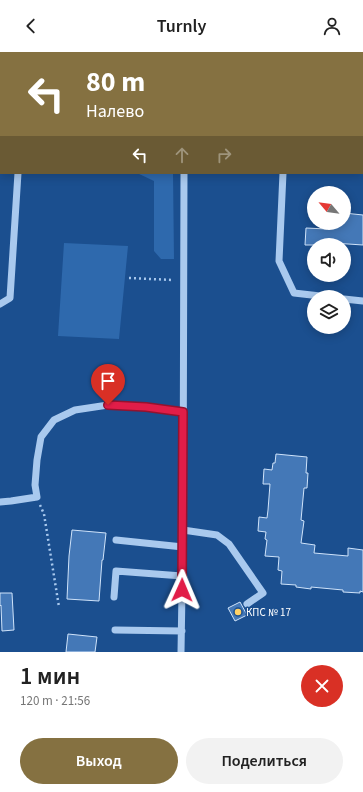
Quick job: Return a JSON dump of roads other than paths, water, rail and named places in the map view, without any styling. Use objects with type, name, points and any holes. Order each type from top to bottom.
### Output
[{"type":"street","points":[[0,304],[10,298],[18,174]]},
{"type":"street","points":[[181,652],[183,547],[184,174]]},
{"type":"street","points":[[283,174],[280,261],[294,293],[307,294]]},
{"type":"street","points":[[351,300],[363,301]]},
{"type":"street","points":[[0,502],[11,502],[36,497],[37,460],[41,437],[54,420],[75,410],[108,405],[146,407],[183,412]]},
{"type":"street","points":[[183,530],[217,534],[229,544],[263,593],[247,604]]},
{"type":"street","points":[[116,540],[183,547]]},
{"type":"street","points":[[114,597],[116,571],[182,576]]},
{"type":"street","points":[[115,630],[182,631]]},
{"type":"place","name":"КПС № 17","points":[[238,612]]}]
